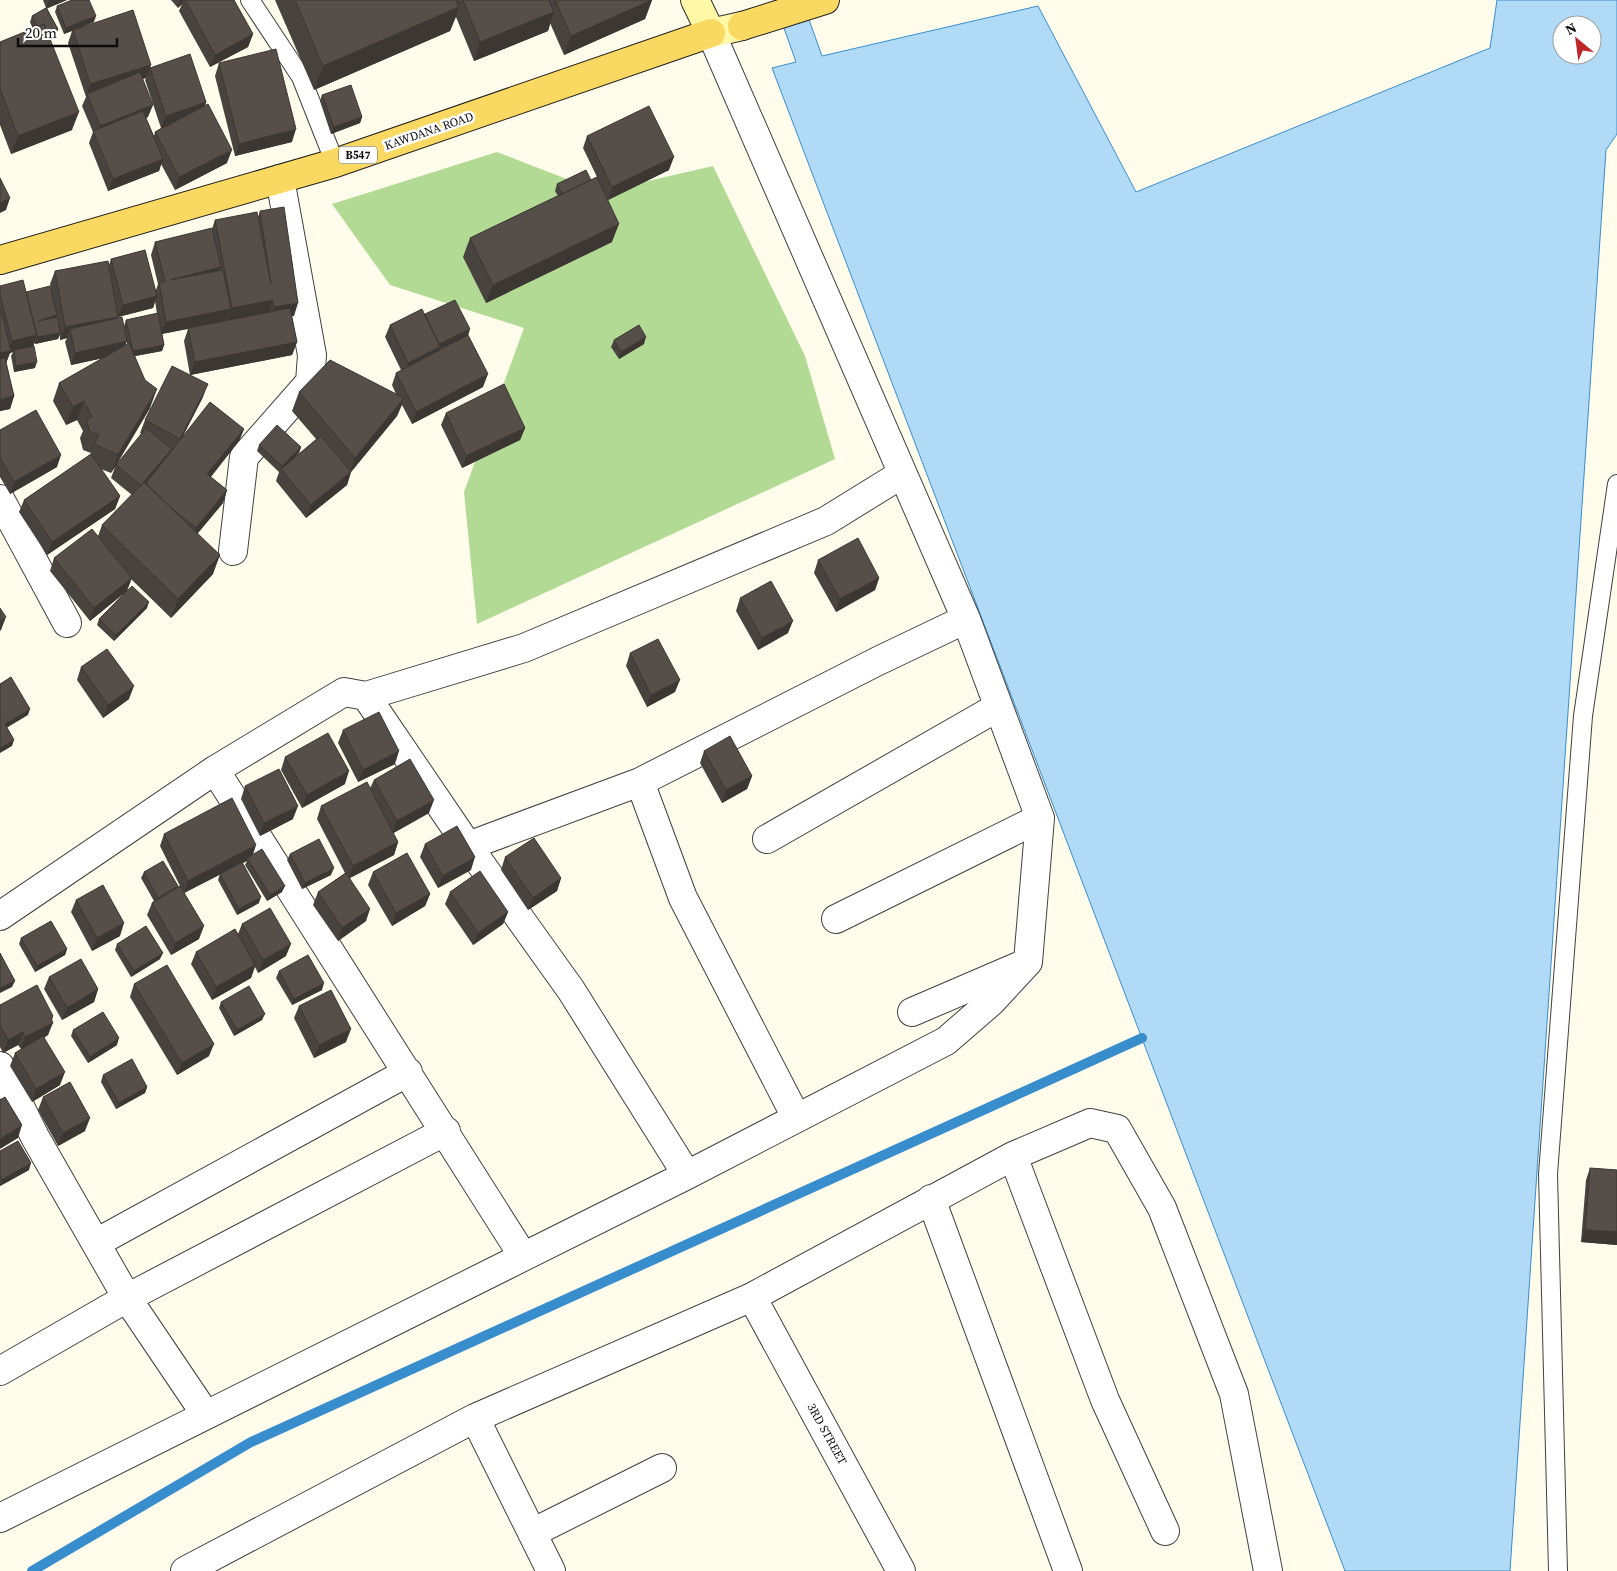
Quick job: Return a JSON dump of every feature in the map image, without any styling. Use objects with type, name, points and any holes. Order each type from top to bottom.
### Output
[{"type":"main road","points":[[695,0],[711,34]]},
{"type":"main road","name":"KAWDANA ROAD","points":[[0,260],[335,163],[711,34],[826,0]]},
{"type":"street","points":[[0,1518],[687,1175],[946,1041],[991,1002],[1028,962],[1040,818],[966,619],[711,34]]},
{"type":"street","points":[[233,552],[244,457],[310,382],[312,355],[280,179]]},
{"type":"street","points":[[0,916],[214,770],[344,692],[366,696],[524,648],[826,521],[902,474]]},
{"type":"street","points":[[0,499],[67,624]]},
{"type":"street","points":[[468,846],[640,782],[878,661],[966,619]]},
{"type":"street","points":[[366,696],[468,846],[570,990],[687,1175]]},
{"type":"street","points":[[767,838],[998,707]]},
{"type":"street","points":[[214,770],[446,1131],[523,1256]]},
{"type":"street","points":[[640,782],[682,898],[796,1117]]},
{"type":"street","points":[[836,919],[1040,818]]},
{"type":"street","points":[[912,1012],[1028,962]]},
{"type":"street","points":[[0,1066],[35,1137],[127,1298],[206,1415]]},
{"type":"street","points":[[96,1244],[408,1072]]},
{"type":"street","points":[[185,1571],[218,1564],[475,1418],[752,1297],[1013,1156],[1090,1124],[1117,1130],[1162,1208],[1234,1394],[1268,1571]]},
{"type":"street","points":[[0,1371],[127,1298],[446,1131]]},
{"type":"street","points":[[1013,1156],[1105,1400],[1165,1531]]},
{"type":"street","points":[[931,1199],[1068,1571]]},
{"type":"street","name":"3RD STREET","points":[[752,1297],[894,1569]]},
{"type":"street","points":[[475,1418],[551,1571]]},
{"type":"street","points":[[532,1533],[662,1468]]},
{"type":"lane","points":[[250,0],[301,77],[335,163]]},
{"type":"lane","points":[[1558,1571],[1548,1174],[1583,716],[1617,484]]},
{"type":"green space","points":[[497,152],[600,192],[713,166],[805,356],[835,459],[477,624],[464,492],[524,328],[390,285],[332,204]]},
{"type":"water","points":[[774,0],[802,0],[822,56],[1038,6],[1136,192],[1490,48],[1497,0],[1617,0],[1617,134],[1606,150],[1510,1571],[1345,1571],[772,68],[796,62]]},
{"type":"building","points":[[72,0],[89,0],[96,16],[66,28],[57,6]]},
{"type":"building","points":[[185,0],[234,0],[253,34],[215,55]]},
{"type":"building","points":[[295,0],[456,0],[459,7],[323,66]]},
{"type":"building","points":[[463,0],[549,0],[554,12],[480,42]]},
{"type":"building","points":[[555,0],[652,0],[571,36]]},
{"type":"building","points":[[46,8],[58,29],[48,34],[44,24],[38,27],[32,16]]},
{"type":"building","points":[[133,10],[151,65],[90,84],[73,30]]},
{"type":"building","points":[[44,24],[79,112],[18,136],[0,89],[0,42]]},
{"type":"building","points":[[276,49],[296,129],[239,144],[219,63]]},
{"type":"building","points":[[190,54],[206,102],[166,116],[150,68]]},
{"type":"building","points":[[140,72],[153,105],[100,126],[87,94]]},
{"type":"building","points":[[351,85],[362,117],[334,127],[322,95]]},
{"type":"building","points":[[208,104],[232,150],[179,177],[155,132]]},
{"type":"building","points":[[649,106],[674,157],[612,187],[587,136]]},
{"type":"building","points":[[143,111],[163,159],[113,179],[93,131]]},
{"type":"building","points":[[586,170],[591,180],[562,194],[557,184]]},
{"type":"building","points":[[597,177],[619,224],[493,285],[470,238]]},
{"type":"building","points":[[0,178],[10,198],[0,203]]},
{"type":"building","points":[[284,207],[298,303],[274,307],[273,300],[232,308],[215,220],[257,212],[271,284],[260,211]]},
{"type":"building","points":[[212,228],[221,267],[170,280],[223,270],[231,309],[166,322],[159,283],[165,281],[155,242]]},
{"type":"building","points":[[145,250],[157,296],[123,305],[111,259]]},
{"type":"building","points":[[108,261],[118,317],[65,327],[55,271]]},
{"type":"building","points":[[23,280],[37,335],[12,341],[0,294],[0,286]]},
{"type":"building","points":[[50,286],[57,315],[38,321],[58,317],[60,333],[37,337],[26,292]]},
{"type":"building","points":[[455,300],[470,329],[439,344],[425,314]]},
{"type":"building","points":[[290,308],[297,342],[195,362],[188,328]]},
{"type":"building","points":[[422,309],[440,347],[408,363],[390,325]]},
{"type":"building","points":[[0,310],[11,351],[0,353]]},
{"type":"building","points":[[158,313],[164,345],[133,351],[126,320]]},
{"type":"building","points":[[122,317],[127,341],[75,353],[70,329]]},
{"type":"building","points":[[639,325],[646,337],[621,352],[614,340]]},
{"type":"building","points":[[468,335],[488,374],[416,412],[396,373]]},
{"type":"building","points":[[129,343],[145,380],[157,389],[118,455],[94,444],[99,435],[89,431],[87,420],[92,417],[84,401],[73,407],[59,383]]},
{"type":"building","points":[[34,346],[37,362],[16,366],[14,350]]},
{"type":"building","points":[[5,358],[14,396],[0,400],[0,359]]},
{"type":"building","points":[[330,360],[404,398],[355,458],[299,392]]},
{"type":"building","points":[[172,366],[208,384],[180,439],[145,420]]},
{"type":"building","points":[[504,384],[525,428],[466,456],[446,413]]},
{"type":"building","points":[[210,402],[244,429],[207,474],[227,490],[196,528],[169,506],[146,483]]},
{"type":"building","points":[[36,410],[61,455],[14,482],[0,457],[0,430]]},
{"type":"building","points":[[277,425],[301,447],[282,466],[259,445]]},
{"type":"building","points":[[146,428],[172,449],[141,485],[116,465]]},
{"type":"building","points":[[321,436],[351,472],[311,505],[281,469]]},
{"type":"building","points":[[91,454],[120,496],[52,542],[24,500]]},
{"type":"building","points":[[144,482],[220,555],[178,599],[102,525]]},
{"type":"building","points":[[92,529],[132,578],[94,608],[54,558]]},
{"type":"building","points":[[858,538],[879,578],[840,599],[818,560]]},
{"type":"building","points":[[771,581],[793,621],[762,638],[740,598]]},
{"type":"building","points":[[132,586],[149,602],[116,635],[99,619]]},
{"type":"building","points":[[0,608],[6,617],[0,621]]},
{"type":"building","points":[[658,639],[680,680],[651,695],[630,653]]},
{"type":"building","points":[[107,649],[134,686],[108,705],[81,667]]},
{"type":"building","points":[[11,677],[30,709],[5,724],[14,740],[0,748],[0,684]]},
{"type":"building","points":[[379,712],[399,751],[363,770],[343,730]]},
{"type":"building","points":[[328,733],[349,771],[307,795],[285,757]]},
{"type":"building","points":[[730,736],[752,776],[726,790],[704,751]]},
{"type":"building","points":[[410,759],[434,800],[397,821],[374,780]]},
{"type":"building","points":[[279,769],[298,806],[264,823],[245,786]]},
{"type":"building","points":[[367,782],[398,842],[353,866],[321,806]]},
{"type":"building","points":[[232,798],[256,845],[188,881],[164,834]]},
{"type":"building","points":[[457,826],[475,857],[443,876],[425,844]]},
{"type":"building","points":[[534,838],[561,878],[533,898],[505,857]]},
{"type":"building","points":[[319,839],[334,868],[305,883],[290,854]]},
{"type":"building","points":[[262,849],[285,886],[270,895],[247,858]]},
{"type":"building","points":[[407,853],[430,894],[396,913],[373,872]]},
{"type":"building","points":[[163,861],[178,886],[158,898],[144,872]]},
{"type":"building","points":[[242,862],[261,897],[239,909],[220,874]]},
{"type":"building","points":[[480,871],[508,912],[478,933],[450,892]]},
{"type":"building","points":[[346,873],[370,909],[342,928],[318,892]]},
{"type":"building","points":[[103,885],[124,923],[97,938],[76,900]]},
{"type":"building","points":[[180,886],[204,926],[175,943],[152,903]]},
{"type":"building","points":[[270,908],[291,944],[263,960],[242,924]]},
{"type":"building","points":[[51,921],[67,949],[37,966],[21,938]]},
{"type":"building","points":[[146,926],[163,953],[134,971],[117,944]]},
{"type":"building","points":[[235,929],[255,965],[216,987],[196,952]]},
{"type":"building","points":[[0,953],[15,981],[0,988]]},
{"type":"building","points":[[308,955],[324,983],[294,999],[279,971]]},
{"type":"building","points":[[81,959],[98,989],[67,1008],[49,977]]},
{"type":"building","points":[[167,965],[214,1044],[182,1063],[134,984]]},
{"type":"building","points":[[37,985],[53,1016],[51,1018],[53,1023],[25,1037],[23,1032],[8,1040],[0,1025],[0,1005]]},
{"type":"building","points":[[249,986],[265,1014],[237,1030],[221,1002]]},
{"type":"building","points":[[331,990],[351,1029],[319,1045],[299,1006]]},
{"type":"building","points":[[103,1012],[119,1038],[90,1057],[73,1030]]},
{"type":"building","points":[[43,1036],[65,1072],[36,1089],[15,1053]]},
{"type":"building","points":[[132,1059],[147,1087],[119,1103],[103,1075]]},
{"type":"building","points":[[70,1082],[90,1118],[63,1133],[43,1097]]},
{"type":"building","points":[[5,1097],[22,1125],[0,1139],[0,1100]]},
{"type":"building","points":[[18,1141],[31,1163],[2,1180],[0,1176],[0,1151]]},
{"type":"building","points":[[1590,1168],[1617,1170],[1617,1232],[1585,1230]]},
{"type":"waterway","points":[[32,1571],[251,1442],[1142,1038]]}]
